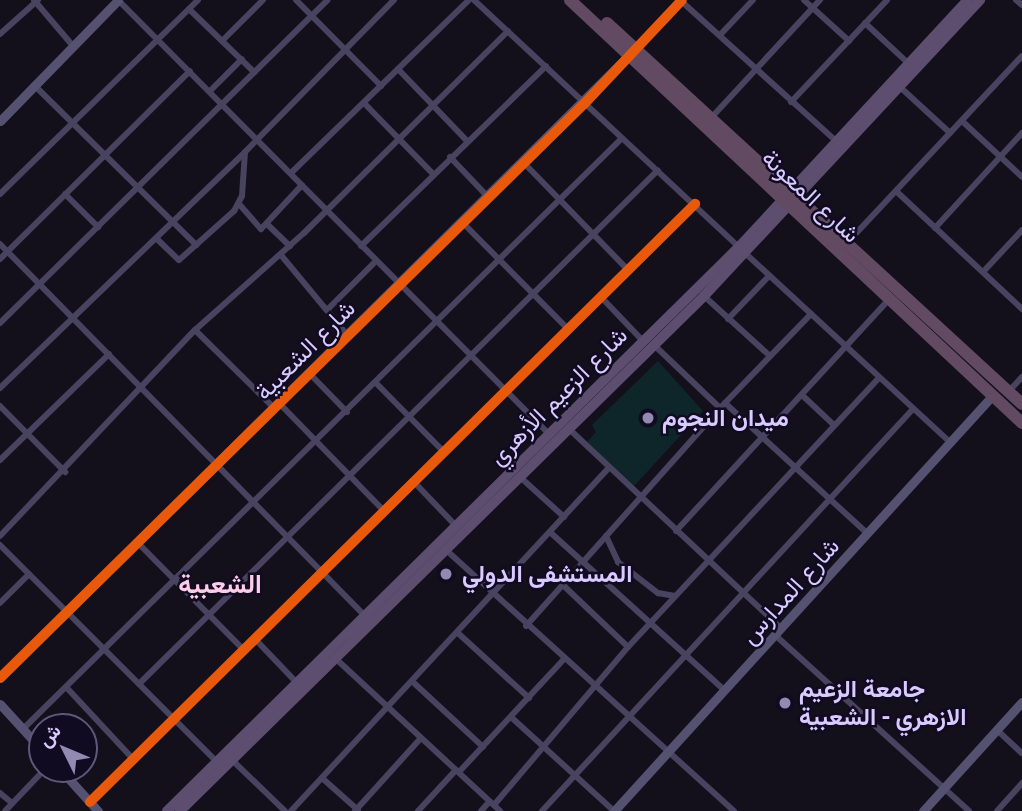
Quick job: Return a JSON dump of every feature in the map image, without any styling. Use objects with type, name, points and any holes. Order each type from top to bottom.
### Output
[{"type":"highway","name":"شارع المعونة","points":[[570,0],[710,118],[889,299],[1022,423]]},
{"type":"highway","name":"شارع المعونة","points":[[582,0],[632,52],[791,199],[847,243],[1022,404]]},
{"type":"main road","name":"شارع الزعيم الأزهري","points":[[791,199],[837,142],[968,0]]},
{"type":"main road","name":"شارع الزعيم الأزهري","points":[[180,811],[568,428],[900,87],[980,0]]},
{"type":"main road","name":"شارع الزعيم الأزهري","points":[[167,811],[549,434],[648,343],[704,296],[742,250]]},
{"type":"street","points":[[2,117],[118,0],[549,434]]},
{"type":"street","points":[[0,194],[198,0]]},
{"type":"street","points":[[222,41],[263,0]]},
{"type":"street","points":[[296,0],[381,86]]},
{"type":"street","points":[[1,321],[327,0]]},
{"type":"street","points":[[0,388],[157,239],[394,0]]},
{"type":"street","points":[[291,173],[471,0],[546,66],[951,443]]},
{"type":"street","points":[[632,52],[681,0],[837,142]]},
{"type":"street","points":[[720,35],[753,0]]},
{"type":"street","points":[[804,0],[849,41]]},
{"type":"street","points":[[710,118],[820,0]]},
{"type":"street","points":[[791,102],[887,0]]},
{"type":"street","points":[[1016,0],[1022,5]]},
{"type":"street","points":[[0,34],[36,1],[71,45]]},
{"type":"street","points":[[189,9],[254,72]]},
{"type":"street","points":[[865,23],[909,64]]},
{"type":"street","points":[[0,536],[65,472],[195,330],[281,255],[508,31]]},
{"type":"street","name":"شارع الشعبية","points":[[0,678],[585,103],[632,52]]},
{"type":"street","points":[[847,243],[1022,56]]},
{"type":"street","points":[[211,92],[242,60]]},
{"type":"street","points":[[361,246],[546,66]]},
{"type":"street","points":[[398,69],[467,141]]},
{"type":"street","points":[[0,259],[190,71]]},
{"type":"street","points":[[34,85],[136,189],[196,245]]},
{"type":"street","points":[[900,87],[950,133]]},
{"type":"street","points":[[364,103],[434,175]]},
{"type":"street","points":[[962,121],[1022,177]]},
{"type":"street","points":[[934,228],[1022,133]]},
{"type":"street","points":[[23,729],[106,652],[622,138]]},
{"type":"street","points":[[157,239],[179,260],[240,205],[245,152]]},
{"type":"street","points":[[450,157],[489,198]]},
{"type":"street","points":[[524,163],[628,270]]},
{"type":"street","points":[[139,684],[658,170]]},
{"type":"street","points":[[240,205],[261,229],[302,185]]},
{"type":"street","points":[[896,191],[1021,307]]},
{"type":"street","points":[[65,194],[98,227]]},
{"type":"street","points":[[90,802],[695,204]]},
{"type":"street","points":[[463,223],[568,329]]},
{"type":"street","points":[[267,224],[290,246]]},
{"type":"street","points":[[983,272],[1022,230]]},
{"type":"street","points":[[0,244],[219,464],[365,616]]},
{"type":"street","points":[[281,255],[348,336]]},
{"type":"street","points":[[327,310],[376,261]]},
{"type":"street","points":[[729,319],[769,276]]},
{"type":"street","points":[[704,296],[770,356]]},
{"type":"street","points":[[601,297],[648,343],[762,438],[868,534]]},
{"type":"street","points":[[676,531],[889,299]]},
{"type":"street","points":[[526,626],[584,564],[640,496],[722,405],[811,314]]},
{"type":"street","points":[[195,330],[317,442],[384,511]]},
{"type":"street","points":[[0,460],[108,354]]},
{"type":"street","points":[[310,374],[347,412]]},
{"type":"street","points":[[1008,392],[1022,377]]},
{"type":"street","points":[[481,811],[495,806],[546,749],[628,647],[879,378]]},
{"type":"street","points":[[376,383],[444,452]]},
{"type":"street","points":[[802,395],[834,425]]},
{"type":"street","name":"شارع المدارس","points":[[614,811],[992,396]]},
{"type":"street","points":[[0,406],[65,472]]},
{"type":"street","points":[[542,811],[629,718],[740,592],[913,408]]},
{"type":"street","points":[[568,428],[740,592],[778,632],[969,811]]},
{"type":"street","points":[[291,811],[414,683],[609,467]]},
{"type":"street","points":[[519,477],[564,517]]},
{"type":"street","points":[[414,482],[456,526]]},
{"type":"street","points":[[551,533],[723,689]]},
{"type":"street","points":[[606,536],[618,562],[658,593],[675,596]]},
{"type":"street","points":[[138,543],[244,650]]},
{"type":"street","points":[[0,545],[217,762]]},
{"type":"street","points":[[445,549],[563,660],[734,811]]},
{"type":"street","points":[[0,603],[29,574]]},
{"type":"street","points":[[564,586],[628,647]]},
{"type":"street","points":[[459,634],[529,698]]},
{"type":"street","points":[[255,639],[297,683]]},
{"type":"street","points":[[335,658],[495,806]]},
{"type":"street","points":[[418,811],[483,747],[563,660]]},
{"type":"street","points":[[414,683],[483,747]]},
{"type":"street","points":[[67,688],[134,759]]},
{"type":"street","points":[[923,811],[1022,702]]},
{"type":"street","points":[[1,706],[28,735]]},
{"type":"street","points":[[511,717],[614,811]]},
{"type":"street","points":[[997,730],[1022,753]]},
{"type":"street","points":[[322,778],[357,810],[421,738]]},
{"type":"street","points":[[232,760],[285,811]]},
{"type":"street","points":[[5,811],[31,783]]},
{"type":"street","points":[[73,783],[98,811]]},
{"type":"street","points":[[997,811],[1022,783]]},
{"type":"street","points":[[0,793],[12,803]]},
{"type":"green space","name":"ميدان النجوم","points":[[658,361],[703,411],[634,486],[587,442],[596,432],[592,425]]},
{"type":"cycle path","points":[[0,678],[585,103],[682,0]]},
{"type":"cycle path","points":[[90,802],[695,204]]},
{"type":"place","name":"ميدان النجوم","points":[[648,418]]},
{"type":"place","name":"المستشفى الدولي","points":[[446,574]]},
{"type":"place","name":"جامعة الزعيم الازهري - الشعبية","points":[[785,703]]},
{"type":"district","name":"الشعبية","points":[[220,584]]}]
